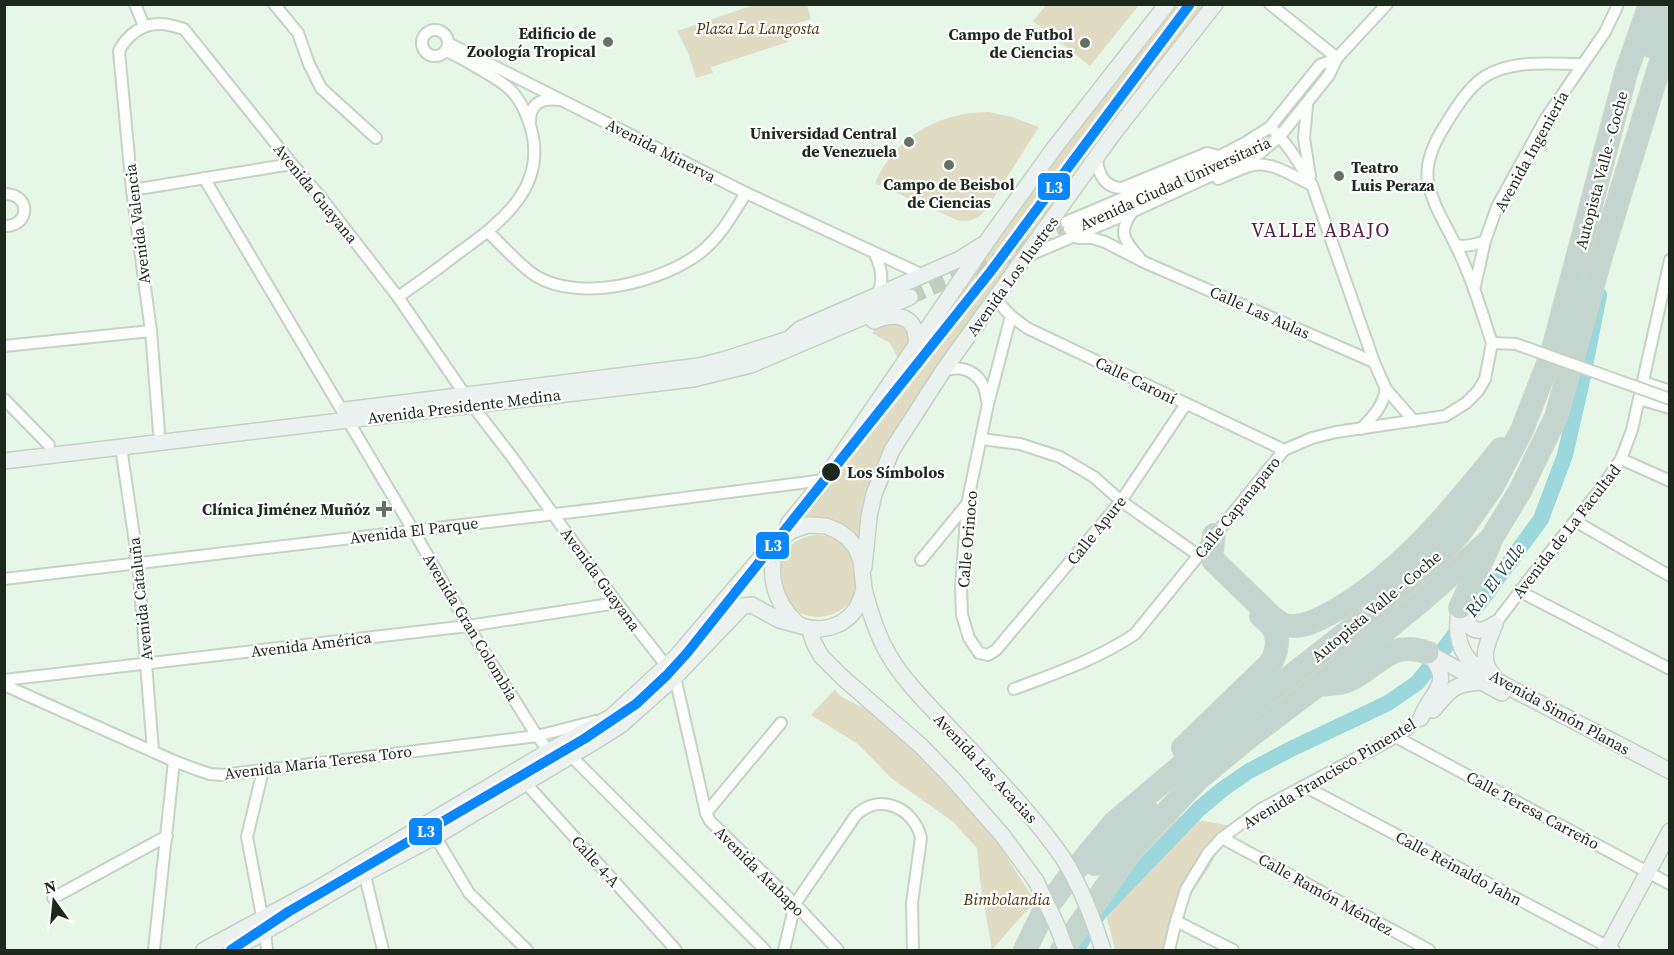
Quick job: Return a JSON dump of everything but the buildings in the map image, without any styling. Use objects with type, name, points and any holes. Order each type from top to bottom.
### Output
[{"type":"highway","name":"Autopista Valle - Coche","points":[[1064,951],[1133,848],[1198,779],[1421,601],[1491,539],[1520,491],[1537,456],[1643,72],[1650,4]]},
{"type":"highway","name":"Autopista Valle - Coche","points":[[1025,951],[1044,911],[1114,823],[1245,712],[1354,627],[1433,561],[1459,534],[1492,487],[1522,430],[1552,353],[1666,4]]},
{"type":"highway","name":"Autopista Valle - Coche","points":[[1643,72],[1670,32]]},
{"type":"highway","points":[[1214,535],[1211,556],[1218,566],[1274,619],[1292,626],[1307,624],[1359,596],[1392,569],[1423,540],[1468,491],[1508,441],[1522,430]]},
{"type":"highway","points":[[1460,608],[1491,539]]},
{"type":"highway","points":[[1114,823],[1148,784],[1270,664],[1274,657],[1276,637],[1273,627],[1198,555]]},
{"type":"highway","points":[[1318,685],[1346,681],[1397,650],[1419,650],[1428,653]]},
{"type":"highway","points":[[1036,951],[1041,938],[1061,906],[1092,868],[1151,809],[1198,779]]},
{"type":"street","points":[[135,4],[144,26]]},
{"type":"street","points":[[274,4],[298,33],[309,64],[321,88],[376,138]]},
{"type":"street","points":[[805,627],[786,612],[774,586],[773,558],[789,523],[824,480],[990,237],[1055,147],[1167,4]]},
{"type":"street","name":"Avenida Los Ilustres","points":[[863,573],[874,494],[892,450],[943,371],[1097,156],[1215,4]]},
{"type":"street","points":[[1270,4],[1337,58]]},
{"type":"street","name":"Avenida Ciudad Universitaria","points":[[1134,211],[1259,153],[1280,136],[1329,75],[1337,58],[1387,4]]},
{"type":"street","name":"Avenida Ingeniería","points":[[1474,290],[1485,241],[1497,207],[1546,117],[1605,32],[1617,7],[1616,4]]},
{"type":"street","name":"Avenida Guayana","points":[[144,26],[161,24],[184,28],[398,297],[468,400],[554,514],[617,603],[671,672]]},
{"type":"street","name":"Avenida Valencia","points":[[144,26],[125,39],[119,51],[159,432]]},
{"type":"street","name":"Avenida Minerva","points":[[531,127],[526,112],[506,84],[447,47],[563,100],[746,193],[923,275]]},
{"type":"street","name":"Avenida Ciudad Universitaria","points":[[1025,258],[1068,230],[1208,162],[1270,127],[1320,65],[1337,58]]},
{"type":"street","points":[[1582,64],[1520,64],[1484,77],[1459,104],[1438,137],[1427,169],[1431,196],[1456,244],[1492,343],[1516,344],[1670,399]]},
{"type":"street","points":[[398,297],[488,232],[517,202],[532,172],[535,146],[531,113],[536,104],[545,100],[563,100]]},
{"type":"street","points":[[1307,104],[1304,138],[1312,186]]},
{"type":"street","points":[[1270,127],[1280,136],[1300,164],[1312,186],[1374,362],[1386,389],[1414,421]]},
{"type":"street","name":"Avenida Ciudad Universitaria","points":[[1068,230],[1251,153],[1280,136]]},
{"type":"street","points":[[1097,156],[1099,172],[1103,180],[1112,187],[1122,188],[1207,153],[1219,156]]},
{"type":"street","points":[[132,190],[292,164]]},
{"type":"street","name":"Avenida Ciudad Universitaria","points":[[1068,230],[1134,211],[1253,165],[1286,171],[1312,186]]},
{"type":"street","name":"Avenida Gran Colombia","points":[[204,178],[468,626],[537,736],[549,751]]},
{"type":"street","points":[[488,232],[534,275],[547,282],[594,288],[621,285],[650,279],[680,267],[702,251],[720,233],[746,193]]},
{"type":"street","points":[[4,194],[19,198],[24,207],[24,213],[19,222],[4,226]]},
{"type":"street","name":"Calle Las Aulas","points":[[1134,211],[1126,221],[1124,236],[1128,244],[1146,262]]},
{"type":"street","name":"Calle Las Aulas","points":[[1068,230],[1105,242],[1374,362]]},
{"type":"street","points":[[917,345],[915,329],[911,324],[907,320],[893,316],[884,316],[806,349],[791,343],[800,329],[960,259],[979,248],[990,237]]},
{"type":"street","points":[[1456,244],[1471,246],[1485,241]]},
{"type":"street","points":[[875,254],[879,261],[881,275],[881,287],[876,295]]},
{"type":"street","name":"Avenida de La Facultad","points":[[1496,624],[1519,591],[1610,477],[1621,459],[1632,430],[1664,309],[1670,260]]},
{"type":"street","name":"Avenida Presidente Medina","points":[[4,461],[468,400],[693,380],[751,365],[791,343],[909,293]]},
{"type":"street","name":"Calle Caroní","points":[[995,299],[1011,316],[1027,328],[1284,450]]},
{"type":"street","name":"Calle Orinoco","points":[[996,650],[988,655],[979,653],[969,638],[962,615],[961,589],[967,504],[988,404],[1011,316]]},
{"type":"street","points":[[4,346],[150,331]]},
{"type":"street","name":"Calle Capanaparo","points":[[1014,689],[1092,659],[1117,647],[1136,634],[1284,450],[1328,434],[1445,416],[1466,403],[1478,391],[1485,379],[1492,343]]},
{"type":"street","points":[[943,371],[961,368],[975,373],[987,395],[988,404]]},
{"type":"street","points":[[1643,382],[1670,391]]},
{"type":"street","points":[[1361,429],[1377,412],[1383,402],[1386,389]]},
{"type":"street","points":[[4,399],[49,445]]},
{"type":"street","points":[[1639,399],[1670,408]]},
{"type":"street","name":"Calle Apure","points":[[996,650],[1121,501],[1186,404]]},
{"type":"street","name":"Avenida Presidente Medina","points":[[4,451],[159,432],[345,416]]},
{"type":"street","points":[[981,439],[1020,444],[1060,457],[1094,477],[1121,501],[1198,555]]},
{"type":"street","name":"Avenida Cataluña","points":[[121,447],[138,563],[153,752]]},
{"type":"street","points":[[1621,459],[1670,481]]},
{"type":"street","name":"Avenida El Parque","points":[[4,579],[824,480]]},
{"type":"street","points":[[921,560],[967,504]]},
{"type":"street","points":[[1575,521],[1670,576]]},
{"type":"street","points":[[204,951],[264,925],[520,776],[571,756],[621,725],[671,672],[743,606],[752,605],[779,620],[820,629],[831,627],[849,617],[856,609],[864,589],[861,560],[856,548],[848,538],[826,526],[808,525],[791,531],[768,549],[671,672],[611,717],[549,751],[520,776]]},
{"type":"street","name":"Avenida Las Acacias","points":[[864,589],[871,616],[882,642],[912,687],[1024,807],[1063,858],[1092,915],[1103,951]]},
{"type":"street","points":[[1519,591],[1670,669]]},
{"type":"street","name":"Avenida América","points":[[4,680],[468,626],[617,603]]},
{"type":"street","points":[[1460,608],[1466,624],[1473,630],[1490,628],[1496,624]]},
{"type":"street","name":"Avenida Simón Planas","points":[[1460,608],[1457,623],[1458,635],[1464,651],[1473,664],[1500,682],[1670,771]]},
{"type":"street","points":[[1496,624],[1485,653],[1485,663],[1500,682]]},
{"type":"street","name":"Avenida Las Acacias","points":[[805,627],[821,656],[920,745],[952,777],[1003,836],[1036,881],[1058,928],[1064,951]]},
{"type":"street","points":[[1421,718],[1442,678],[1439,667],[1428,653]]},
{"type":"street","name":"Avenida Simón Planas","points":[[1428,653],[1670,782]]},
{"type":"street","name":"Avenida Atabapo","points":[[671,672],[706,813],[710,821],[795,904],[838,951]]},
{"type":"street","points":[[1421,718],[1429,715],[1457,686],[1464,683],[1481,682]]},
{"type":"street","name":"Avenida María Teresa Toro","points":[[4,685],[153,752],[210,774],[263,770],[537,736],[611,717]]},
{"type":"street","name":"Avenida Francisco Pimentel","points":[[1169,951],[1186,889],[1208,853],[1222,838],[1261,809],[1396,737],[1421,718]]},
{"type":"street","points":[[706,813],[782,723]]},
{"type":"street","name":"Calle Teresa Carreño","points":[[1396,737],[1670,884]]},
{"type":"street","points":[[549,751],[571,756],[765,951]]},
{"type":"street","points":[[154,951],[174,761]]},
{"type":"street","points":[[263,770],[247,837],[267,951]]},
{"type":"street","name":"Calle 4-A","points":[[520,776],[676,951]]},
{"type":"street","name":"Calle Reinaldo Jahn","points":[[1304,786],[1610,949]]},
{"type":"street","points":[[784,951],[795,904],[856,815],[872,804],[882,803],[891,805],[915,822],[921,838],[912,903],[913,951]]},
{"type":"street","points":[[431,829],[469,893],[528,951]]},
{"type":"street","points":[[1610,949],[1670,831]]},
{"type":"street","points":[[53,898],[167,836]]},
{"type":"street","name":"Calle Ramón Méndez","points":[[1222,838],[1429,951]]},
{"type":"street","points":[[363,868],[383,951]]},
{"type":"street","points":[[1176,921],[1233,951]]},
{"type":"street","points":[[233,951],[264,925]]},
{"type":"green space","name":"Plaza La Langosta","points":[[754,5],[807,5],[811,19],[783,28],[788,42],[711,67],[713,73],[696,78],[688,53],[677,31]]},
{"type":"green space","name":"Campo de Futbol de Ciencias","points":[[1046,5],[1139,5],[1090,66],[1033,21]]},
{"type":"green space","points":[[1167,5],[1214,5],[892,450],[863,567],[855,548],[821,527],[785,535],[926,332]]},
{"type":"green space","name":"Campo de Beisbol de Ciencias","points":[[989,112],[1012,117],[1039,127],[980,216],[969,221],[957,220],[875,183],[894,152],[921,130],[953,116]]},
{"type":"green space","points":[[901,320],[910,330],[913,345],[899,361],[890,343],[872,333],[880,321]]},
{"type":"green space","points":[[810,535],[826,535],[841,542],[852,553],[859,568],[856,592],[847,605],[826,617],[810,617],[795,610],[784,599],[777,584],[777,568],[784,553],[795,542]]},
{"type":"green space","name":"Bimbolandia","points":[[835,689],[840,696],[876,714],[989,829],[1035,901],[992,950],[977,848],[952,821],[891,778],[858,744],[811,715]]},
{"type":"green space","points":[[1165,814],[1231,826],[1210,866],[1185,903],[1174,950],[1115,950],[1097,879]]},
{"type":"waterway","name":"Río El Valle","points":[[1077,950],[1100,912],[1199,809],[1223,789],[1249,771],[1291,749],[1388,703],[1417,683],[1430,667],[1541,519],[1565,455],[1599,295]]},
{"type":"tunnel","points":[[910,297],[1069,229]]},
{"type":"transit line","name":"L3","points":[[231,950],[288,912],[584,739],[636,704],[667,675],[687,653],[991,271],[1190,4]]},
{"type":"place","name":"Edificio de Zoología Tropical","points":[[608,42]]},
{"type":"place","name":"Campo de Futbol de Ciencias","points":[[1085,43]]},
{"type":"place","name":"Universidad Central de Venezuela","points":[[909,142]]},
{"type":"place","name":"Campo de Beisbol de Ciencias","points":[[949,165]]},
{"type":"place","name":"Teatro Luis Peraza","points":[[1339,176]]},
{"type":"place","name":"Los Símbolos","points":[[831,472]]},
{"type":"place","name":"Clínica Jiménez Muñóz","points":[[384,509]]},
{"type":"district","name":"VALLE ABAJO","points":[[1321,230]]}]
